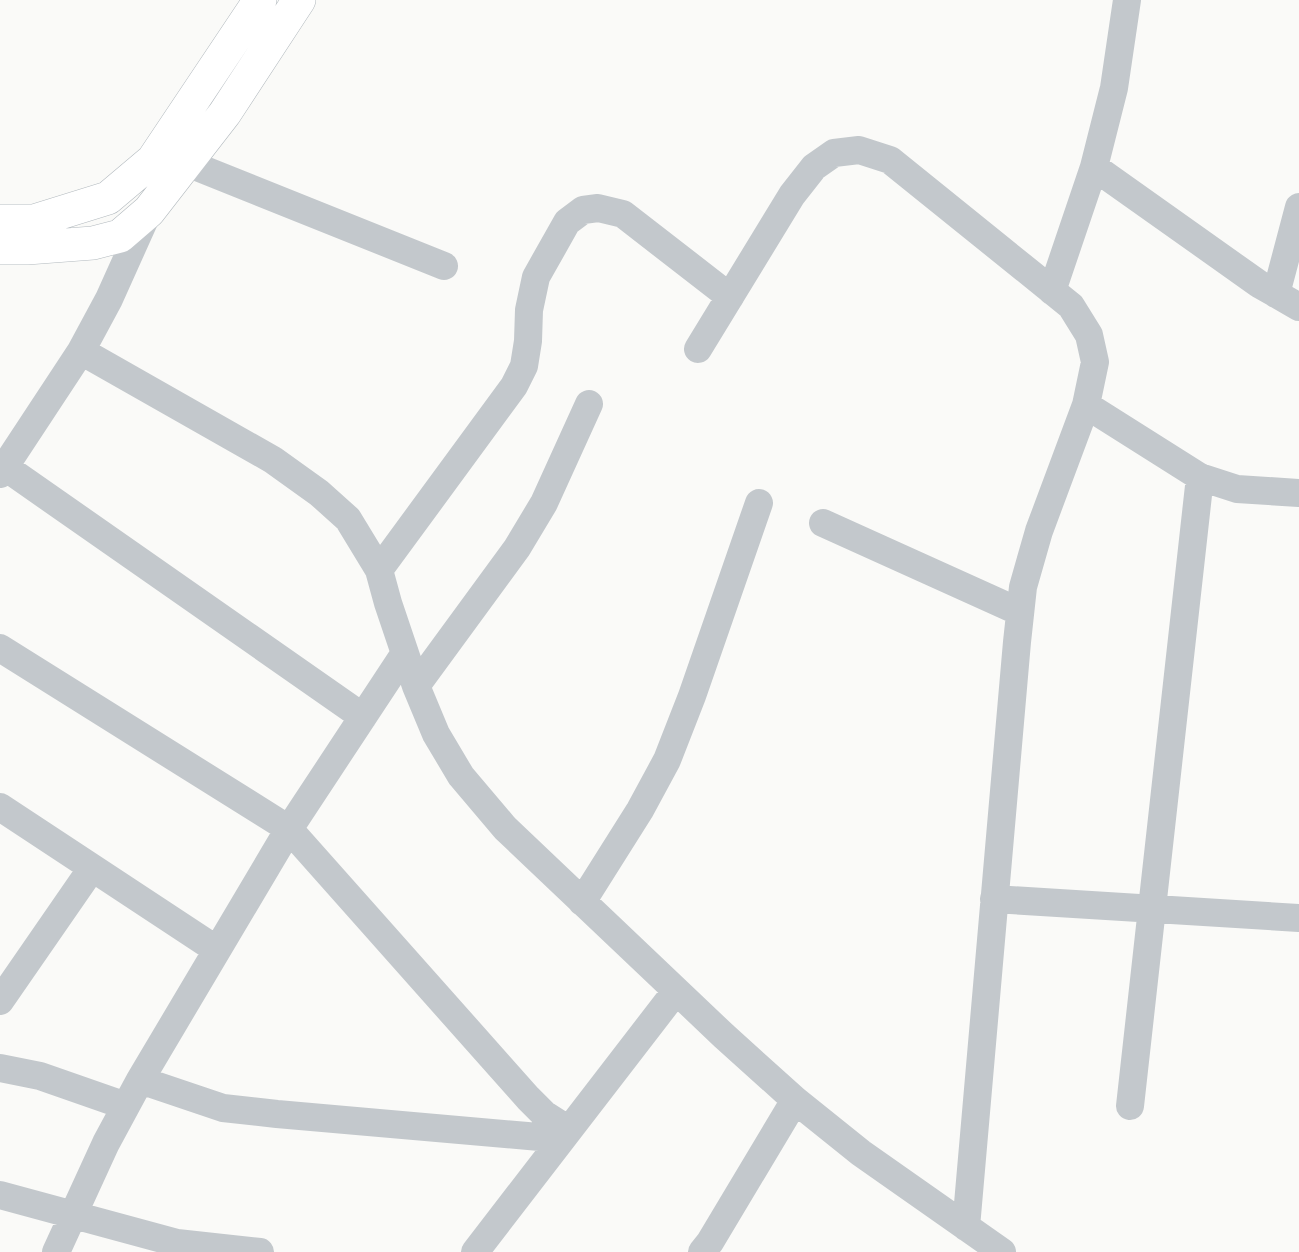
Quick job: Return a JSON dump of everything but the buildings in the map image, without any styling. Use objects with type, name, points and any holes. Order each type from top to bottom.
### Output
[{"type":"street","points":[[0,221],[34,221],[108,198],[153,160],[260,0]]},
{"type":"street","points":[[299,0],[225,113],[150,211],[109,299],[81,351],[3,470],[363,717]]},
{"type":"street","points":[[1053,291],[1094,167],[1114,88],[1127,0]]},
{"type":"street","points":[[698,349],[792,195],[814,167],[834,153],[859,150],[890,160],[1053,291],[1071,306],[1089,335],[1095,362],[1086,405],[1039,531],[1023,587],[966,1227]]},
{"type":"street","points":[[187,162],[444,266]]},
{"type":"street","points":[[1094,167],[1259,284],[1287,301],[1299,207]]},
{"type":"street","points":[[143,168],[150,211]]},
{"type":"street","points":[[379,570],[514,386],[524,366],[529,310],[536,277],[567,222],[583,210],[598,208],[623,214],[730,297]]},
{"type":"street","points":[[0,248],[93,243],[120,236],[150,211]]},
{"type":"street","points":[[81,351],[273,460],[319,493],[348,519],[379,570],[416,686],[436,734],[461,776],[505,828],[795,1100],[861,1153],[1002,1252]]},
{"type":"street","points":[[416,686],[517,548],[544,502],[589,404]]},
{"type":"street","points":[[1086,405],[1200,477],[1237,489],[1299,493]]},
{"type":"street","points":[[1130,1106],[1200,477]]},
{"type":"street","points":[[582,902],[640,810],[667,760],[692,696],[759,503]]},
{"type":"street","points":[[823,523],[1020,612]]},
{"type":"street","points":[[0,648],[289,829],[528,1098],[566,1135]]},
{"type":"street","points":[[56,1252],[106,1143],[140,1080],[289,829],[405,653]]},
{"type":"street","points":[[0,807],[217,950]]},
{"type":"street","points":[[0,1001],[92,868]]},
{"type":"street","points":[[994,899],[1299,918]]},
{"type":"street","points":[[475,1252],[676,990]]},
{"type":"street","points":[[0,1068],[40,1076],[126,1106]]},
{"type":"street","points":[[140,1080],[223,1108],[566,1135]]},
{"type":"street","points":[[702,1252],[795,1100]]},
{"type":"street","points":[[0,1195],[177,1243],[260,1252]]}]
